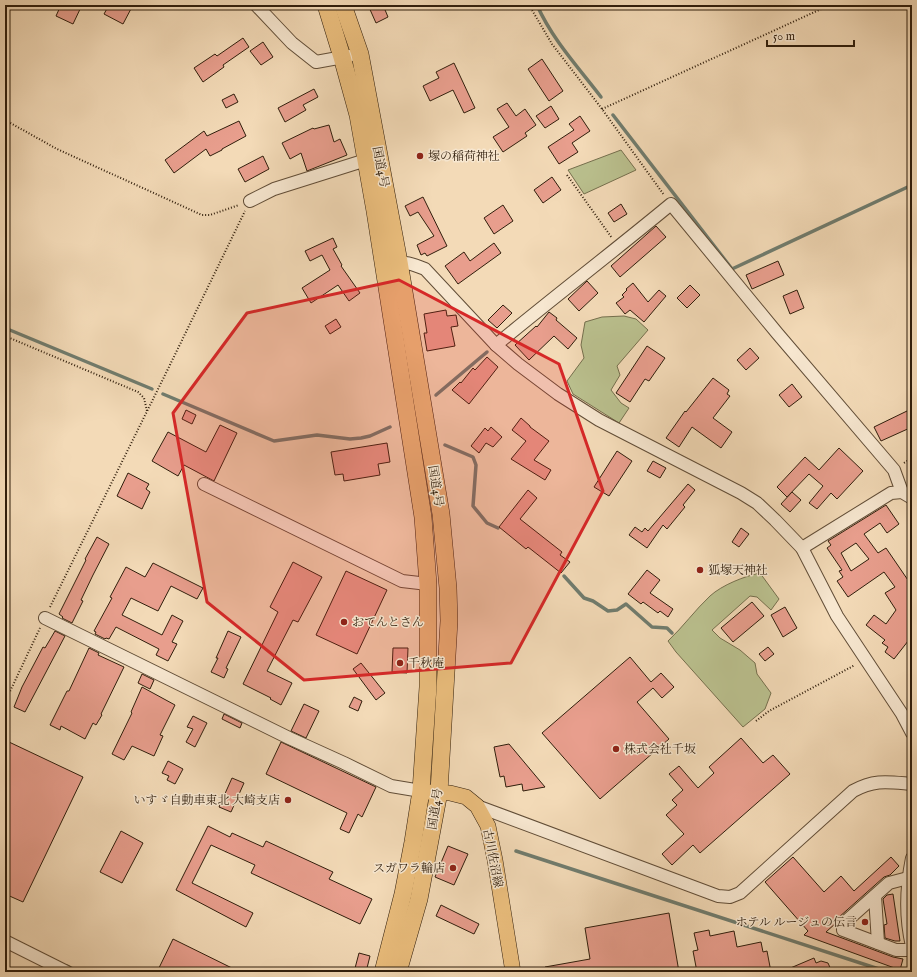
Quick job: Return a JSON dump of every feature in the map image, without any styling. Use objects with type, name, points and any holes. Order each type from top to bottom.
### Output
[{"type":"highway","name":"国道4号","points":[[326,5],[358,115],[366,160],[391,263],[439,506],[448,588],[449,621],[439,792],[419,899],[398,972]]},
{"type":"highway","name":"国道4号","points":[[343,5],[360,54],[391,263],[424,517],[428,584],[428,687],[421,791],[403,894],[383,972]]},
{"type":"main road","name":"古川佐沼線","points":[[421,791],[450,793],[466,797],[477,806],[488,826],[513,972]]},
{"type":"street","points":[[256,5],[292,42],[316,62],[360,54]]},
{"type":"street","points":[[250,201],[274,189],[366,160]]},
{"type":"street","points":[[496,346],[547,302],[671,204],[894,470],[907,495]]},
{"type":"street","points":[[391,263],[410,263],[425,269],[496,346],[558,394],[599,420],[741,492],[757,503],[802,548],[837,616],[902,714],[912,733]]},
{"type":"street","points":[[204,484],[402,581],[428,584]]},
{"type":"street","points":[[802,548],[891,493],[907,495]]},
{"type":"street","points":[[45,618],[289,738],[344,762],[391,786],[421,791]]},
{"type":"street","points":[[477,806],[718,896],[730,897],[740,892],[853,791],[865,784],[880,782],[912,784]]},
{"type":"street","points":[[912,858],[908,878],[906,905],[912,946]]},
{"type":"street","points":[[908,878],[889,883],[843,924],[843,930],[896,950],[912,950]]},
{"type":"street","points":[[875,896],[878,943]]},
{"type":"street","points":[[5,941],[67,972]]},
{"type":"path","points":[[529,5],[552,44],[602,109],[671,204]]},
{"type":"path","points":[[602,109],[830,5]]},
{"type":"path","points":[[5,120],[57,149],[146,188],[202,215],[210,215],[225,211],[250,201]]},
{"type":"path","points":[[567,175],[618,247]]},
{"type":"path","points":[[5,702],[250,201]]},
{"type":"path","points":[[5,336],[138,392],[144,398],[148,412]]},
{"type":"path","points":[[756,721],[768,711],[865,660]]},
{"type":"highlighted area","points":[[399,280],[559,364],[603,491],[511,663],[304,680],[207,602],[173,413],[247,313]]},
{"type":"green space","points":[[621,150],[636,170],[584,194],[568,170]]},
{"type":"green space","points":[[624,316],[636,319],[648,330],[617,366],[620,375],[611,390],[621,403],[629,408],[619,423],[573,394],[567,381],[584,358],[581,345],[585,322],[602,317]]},
{"type":"green space","points":[[760,573],[779,599],[771,610],[757,597],[750,596],[712,630],[720,638],[740,650],[755,663],[757,674],[771,693],[765,709],[743,727],[676,652],[668,641],[715,592],[748,576]]},
{"type":"building","points":[[61,5],[82,5],[73,24],[56,16]]},
{"type":"building","points":[[109,5],[133,5],[123,24],[104,14]]},
{"type":"building","points":[[368,5],[383,5],[388,17],[376,23]]},
{"type":"building","points":[[243,38],[249,47],[223,65],[224,67],[203,82],[194,68],[215,54],[217,56]]},
{"type":"building","points":[[263,42],[273,57],[261,65],[250,51]]},
{"type":"building","points":[[542,59],[563,91],[549,101],[528,69]]},
{"type":"building","points":[[454,63],[475,108],[464,113],[453,90],[430,101],[423,86],[439,78],[436,72]]},
{"type":"building","points":[[314,89],[318,97],[303,105],[306,110],[285,122],[278,108]]},
{"type":"building","points":[[234,94],[238,102],[226,108],[222,100]]},
{"type":"building","points":[[507,103],[516,116],[525,109],[536,125],[525,133],[527,136],[503,152],[493,137],[509,127],[497,109]]},
{"type":"building","points":[[551,106],[559,119],[545,128],[536,116]]},
{"type":"building","points":[[580,116],[590,131],[572,143],[578,152],[559,164],[548,147],[574,130],[569,124]]},
{"type":"building","points":[[239,121],[246,136],[222,150],[210,156],[206,149],[174,173],[165,160],[204,131],[207,136]]},
{"type":"building","points":[[329,125],[334,142],[340,139],[347,155],[307,171],[301,153],[290,159],[282,143],[313,128]]},
{"type":"building","points":[[263,156],[269,169],[245,182],[238,169]]},
{"type":"building","points":[[552,177],[561,190],[543,203],[534,190]]},
{"type":"building","points":[[423,197],[447,246],[427,256],[425,253],[421,255],[417,245],[434,236],[418,212],[410,216],[405,206]]},
{"type":"building","points":[[621,204],[627,214],[614,222],[608,213]]},
{"type":"building","points":[[503,205],[513,221],[494,234],[484,218]]},
{"type":"building","points":[[656,226],[666,237],[620,277],[611,266]]},
{"type":"building","points":[[333,238],[337,247],[333,249],[342,265],[341,266],[360,293],[349,301],[338,285],[311,303],[302,288],[330,270],[322,255],[310,261],[305,251]]},
{"type":"building","points":[[494,243],[501,253],[458,284],[445,266],[464,252],[470,261]]},
{"type":"building","points":[[778,261],[784,275],[752,289],[746,275]]},
{"type":"building","points":[[587,281],[598,293],[579,311],[568,299]]},
{"type":"building","points":[[633,283],[648,302],[659,290],[666,296],[644,322],[630,310],[625,314],[616,303],[624,297],[622,295]]},
{"type":"building","points":[[690,285],[700,295],[687,308],[677,298]]},
{"type":"building","points":[[797,290],[804,308],[790,314],[783,296]]},
{"type":"building","points":[[503,305],[512,313],[497,328],[488,320]]},
{"type":"building","points":[[446,310],[447,316],[456,315],[458,326],[451,327],[455,346],[427,351],[424,333],[427,333],[424,314]]},
{"type":"building","points":[[549,312],[577,338],[568,349],[554,336],[529,360],[515,345],[536,326],[537,327]]},
{"type":"building","points":[[336,319],[341,327],[330,334],[325,326]]},
{"type":"building","points":[[647,346],[665,358],[649,381],[645,379],[630,402],[616,393]]},
{"type":"building","points":[[750,348],[759,358],[746,370],[737,360]]},
{"type":"building","points":[[487,357],[498,367],[469,404],[452,390],[460,382],[461,383],[473,368],[475,370]]},
{"type":"building","points":[[713,378],[729,390],[727,394],[730,396],[713,418],[732,432],[721,448],[692,427],[679,447],[666,438],[685,411],[686,412]]},
{"type":"building","points":[[792,384],[802,397],[789,407],[779,395]]},
{"type":"building","points":[[186,410],[196,415],[192,424],[182,419]]},
{"type":"building","points":[[907,411],[912,427],[881,441],[874,427]]},
{"type":"building","points":[[521,418],[530,427],[549,441],[534,460],[551,470],[545,480],[511,459],[526,441],[512,430]]},
{"type":"building","points":[[220,425],[237,433],[214,481],[184,465],[178,476],[152,461],[168,432],[206,452]]},
{"type":"building","points":[[491,427],[502,437],[493,447],[486,443],[479,453],[471,446],[485,428],[488,431]]},
{"type":"building","points":[[387,443],[390,462],[378,464],[380,475],[344,481],[343,474],[335,475],[331,452]]},
{"type":"building","points":[[839,448],[863,471],[837,499],[831,493],[817,509],[809,503],[823,486],[809,474],[787,497],[777,487],[805,457],[819,470]]},
{"type":"building","points":[[617,451],[632,461],[609,496],[594,487]]},
{"type":"building","points":[[653,461],[666,468],[660,478],[647,471]]},
{"type":"building","points":[[128,473],[149,484],[146,489],[150,492],[142,509],[117,496]]},
{"type":"building","points":[[688,484],[695,490],[683,505],[685,507],[667,529],[663,525],[647,548],[629,535],[635,527],[642,532],[645,528],[648,531]]},
{"type":"building","points":[[528,490],[537,498],[520,519],[562,552],[560,555],[570,562],[561,573],[528,547],[526,549],[499,527]]},
{"type":"building","points":[[792,492],[801,500],[790,512],[781,504]]},
{"type":"building","points":[[886,505],[899,524],[887,533],[880,523],[864,534],[878,553],[886,548],[912,586],[912,636],[894,659],[885,652],[888,647],[882,643],[885,640],[866,625],[874,615],[886,624],[896,610],[885,593],[895,587],[884,572],[848,597],[837,581],[843,577],[839,571],[842,570],[827,548],[831,545],[828,541]],"holes":[[[856,543],[869,559],[851,571],[841,553]]]},
{"type":"building","points":[[741,528],[749,534],[739,547],[732,542]]},
{"type":"building","points":[[97,537],[109,544],[81,600],[83,601],[72,623],[62,618],[63,617],[59,614]]},
{"type":"building","points":[[293,562],[322,577],[298,622],[293,620],[267,671],[292,683],[281,705],[270,699],[271,698],[243,684],[278,612],[270,607]]},
{"type":"building","points":[[153,563],[203,588],[197,599],[171,586],[158,611],[131,598],[122,615],[162,635],[172,615],[183,621],[172,642],[177,644],[168,661],[156,655],[159,649],[116,627],[109,639],[105,639],[95,634],[96,632],[94,631],[112,598],[110,597],[126,567],[145,577]]},
{"type":"building","points":[[647,570],[660,580],[650,593],[673,609],[668,617],[660,611],[658,613],[643,602],[641,604],[628,594]]},
{"type":"building","points":[[346,571],[387,590],[357,654],[316,635]]},
{"type":"building","points":[[752,602],[764,616],[733,642],[721,628]]},
{"type":"building","points":[[785,607],[797,628],[783,637],[771,615]]},
{"type":"building","points":[[55,631],[65,636],[25,712],[14,707],[22,687],[43,647],[45,648]]},
{"type":"building","points":[[228,631],[241,637],[226,668],[228,669],[224,678],[211,672]]},
{"type":"building","points":[[768,647],[774,654],[765,661],[759,654]]},
{"type":"building","points":[[89,648],[99,653],[98,655],[124,667],[101,714],[102,715],[96,725],[93,723],[85,739],[61,726],[60,730],[50,725],[67,691],[69,691]]},
{"type":"building","points":[[393,648],[408,648],[407,673],[392,672]]},
{"type":"building","points":[[630,657],[651,682],[661,673],[674,687],[662,698],[653,688],[637,702],[669,739],[600,799],[542,733]]},
{"type":"building","points":[[361,663],[385,693],[376,700],[353,669]]},
{"type":"building","points":[[142,674],[154,680],[150,689],[138,683]]},
{"type":"building","points":[[142,687],[175,705],[160,735],[163,736],[154,756],[132,746],[124,760],[112,754],[132,713],[131,712]]},
{"type":"building","points":[[354,697],[362,701],[358,711],[349,707]]},
{"type":"building","points":[[304,704],[319,711],[306,738],[291,731]]},
{"type":"building","points":[[224,714],[242,723],[240,728],[222,719]]},
{"type":"building","points":[[193,716],[207,723],[195,747],[186,742],[193,729],[187,727]]},
{"type":"building","points":[[741,738],[763,763],[773,755],[790,774],[700,853],[693,845],[672,865],[662,854],[684,834],[666,815],[677,805],[672,800],[683,790],[669,774],[679,766],[698,788],[714,773],[709,767]]},
{"type":"building","points":[[9,742],[83,777],[23,902],[5,894],[5,751]]},
{"type":"building","points":[[281,742],[376,787],[362,817],[358,814],[349,833],[340,829],[347,813],[266,774]]},
{"type":"building","points":[[509,744],[545,787],[523,791],[522,784],[506,787],[504,776],[500,777],[494,747]]},
{"type":"building","points":[[168,761],[183,769],[175,784],[167,780],[169,776],[162,773]]},
{"type":"building","points":[[232,778],[244,783],[231,812],[219,807]]},
{"type":"building","points":[[208,826],[230,837],[232,833],[263,847],[266,841],[333,872],[329,879],[372,899],[360,924],[251,873],[255,865],[211,845],[192,883],[253,913],[246,927],[176,890]]},
{"type":"building","points":[[121,831],[143,843],[122,883],[100,872]]},
{"type":"building","points":[[448,846],[468,854],[454,885],[435,877]]},
{"type":"building","points":[[793,857],[824,892],[841,876],[854,891],[891,857],[899,866],[890,875],[884,877],[838,918],[836,923],[826,932],[893,957],[903,959],[900,970],[804,935],[808,931],[765,882]]},
{"type":"building","points":[[893,894],[900,941],[885,938],[884,925],[887,924],[883,899],[887,895]]},
{"type":"building","points":[[441,905],[479,924],[474,934],[436,916]]},
{"type":"building","points":[[669,913],[679,972],[546,972],[545,967],[590,959],[585,928]]},
{"type":"building","points":[[709,930],[710,936],[734,931],[737,947],[761,942],[763,952],[767,951],[771,972],[697,972],[693,951],[698,950],[694,933]]},
{"type":"building","points":[[173,939],[240,972],[157,972]]},
{"type":"building","points":[[359,953],[370,956],[366,972],[354,972]]},
{"type":"building","points":[[814,958],[816,963],[821,961],[828,963],[832,972],[781,972]]},
{"type":"waterway","points":[[537,5],[550,30],[601,97]]},
{"type":"waterway","points":[[613,115],[732,269],[912,185]]},
{"type":"waterway","points":[[5,328],[152,389]]},
{"type":"waterway","points":[[436,395],[487,352]]},
{"type":"waterway","points":[[163,394],[274,441],[317,435],[350,439],[361,438],[370,436],[390,427]]},
{"type":"waterway","points":[[445,445],[473,457],[476,465],[473,506],[487,523],[498,528]]},
{"type":"waterway","points":[[564,576],[584,598],[593,601],[608,611],[617,610],[626,604],[652,627],[667,628],[672,633]]},
{"type":"waterway","points":[[516,851],[888,972]]},
{"type":"waterway","points":[[67,966],[79,972]]},
{"type":"place","name":"塚の稲荷神社","points":[[420,156]]},
{"type":"place","name":"狐塚天神社","points":[[700,570]]},
{"type":"place","name":"おてんとさん","points":[[344,622]]},
{"type":"place","name":"千秋庵","points":[[400,663]]},
{"type":"place","name":"株式会社千坂","points":[[616,749]]},
{"type":"place","name":"いすゞ自動車東北 大崎支店","points":[[288,800]]},
{"type":"place","name":"スガワラ輪店","points":[[453,868]]},
{"type":"place","name":"ホテル ルージュの伝言","points":[[865,922]]}]
